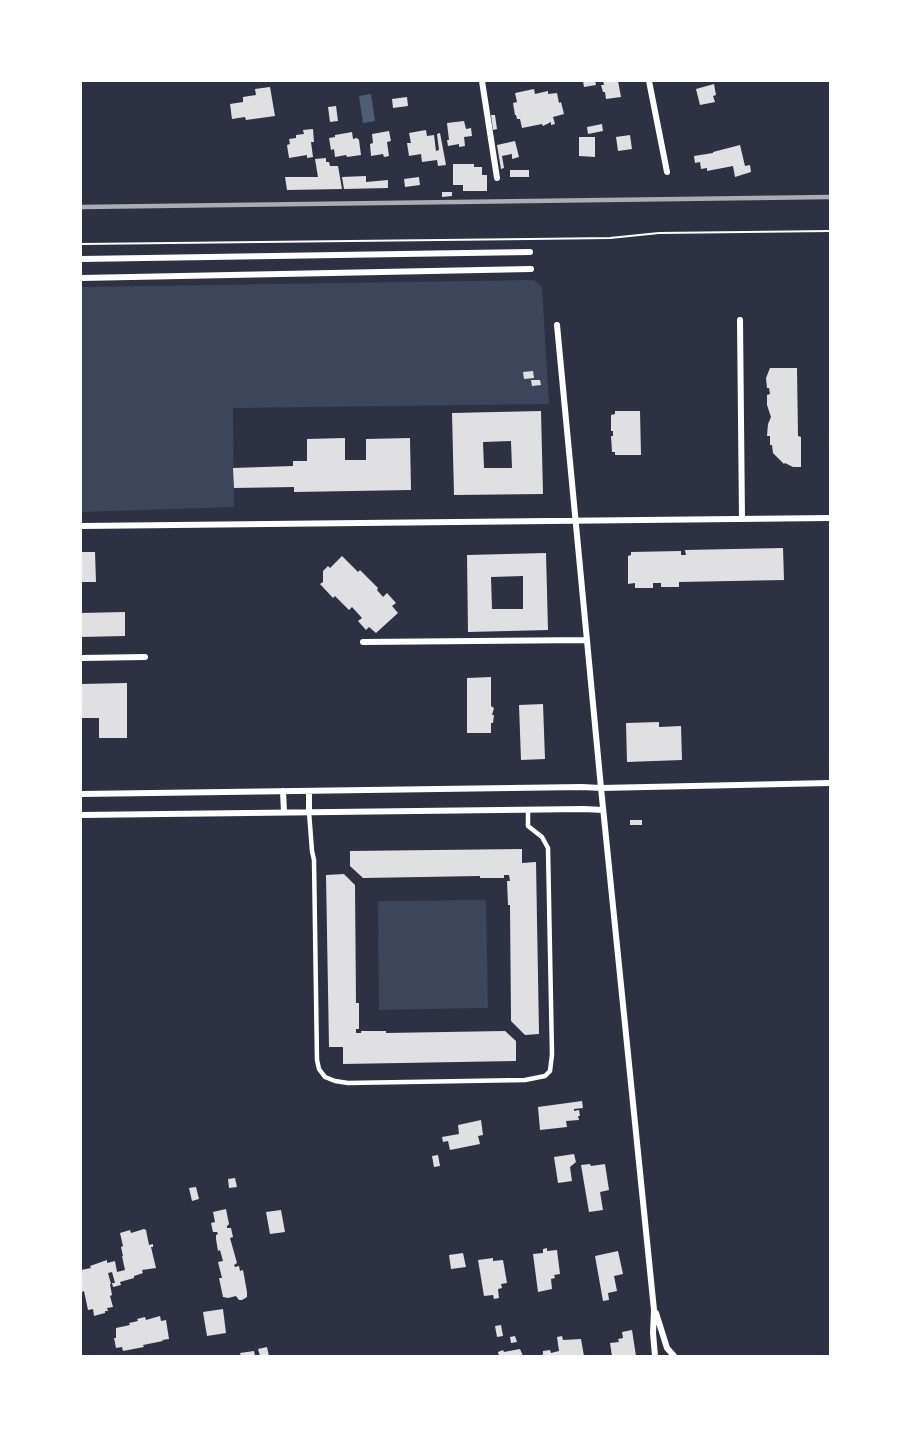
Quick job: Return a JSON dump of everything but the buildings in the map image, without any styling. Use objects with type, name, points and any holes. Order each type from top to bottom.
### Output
[{"type":"street","points":[[483,81],[497,178]]},
{"type":"street","points":[[649,81],[667,172]]},
{"type":"street","points":[[81,259],[530,252]]},
{"type":"street","points":[[81,278],[531,269]]},
{"type":"street","points":[[740,320],[742,519]]},
{"type":"street","points":[[557,325],[600,788],[654,1310],[655,1356]]},
{"type":"street","points":[[81,526],[830,518]]},
{"type":"street","points":[[363,642],[587,640]]},
{"type":"street","points":[[81,658],[146,657]]},
{"type":"street","points":[[81,794],[830,783]]},
{"type":"street","points":[[283,791],[284,812]]},
{"type":"street","points":[[309,791],[309,812]]},
{"type":"street","points":[[81,815],[603,810]]},
{"type":"street","points":[[654,1310],[667,1348],[674,1356]]},
{"type":"lane","points":[[309,812],[314,860],[317,1060],[319,1069],[325,1077],[335,1082],[348,1083],[525,1080],[545,1076],[550,1071],[552,1054],[548,848],[542,837],[528,826],[528,810]]},
{"type":"path","points":[[81,244],[610,238],[659,233],[830,231]]},
{"type":"shaded area","points":[[371,94],[375,121],[363,123],[359,96]]},
{"type":"shaded area","points":[[534,280],[542,287],[549,404],[233,408],[234,507],[81,512],[81,287]]},
{"type":"shaded area","points":[[486,900],[488,1008],[379,1010],[378,901]]},
{"type":"railway","points":[[81,207],[830,197]]}]
